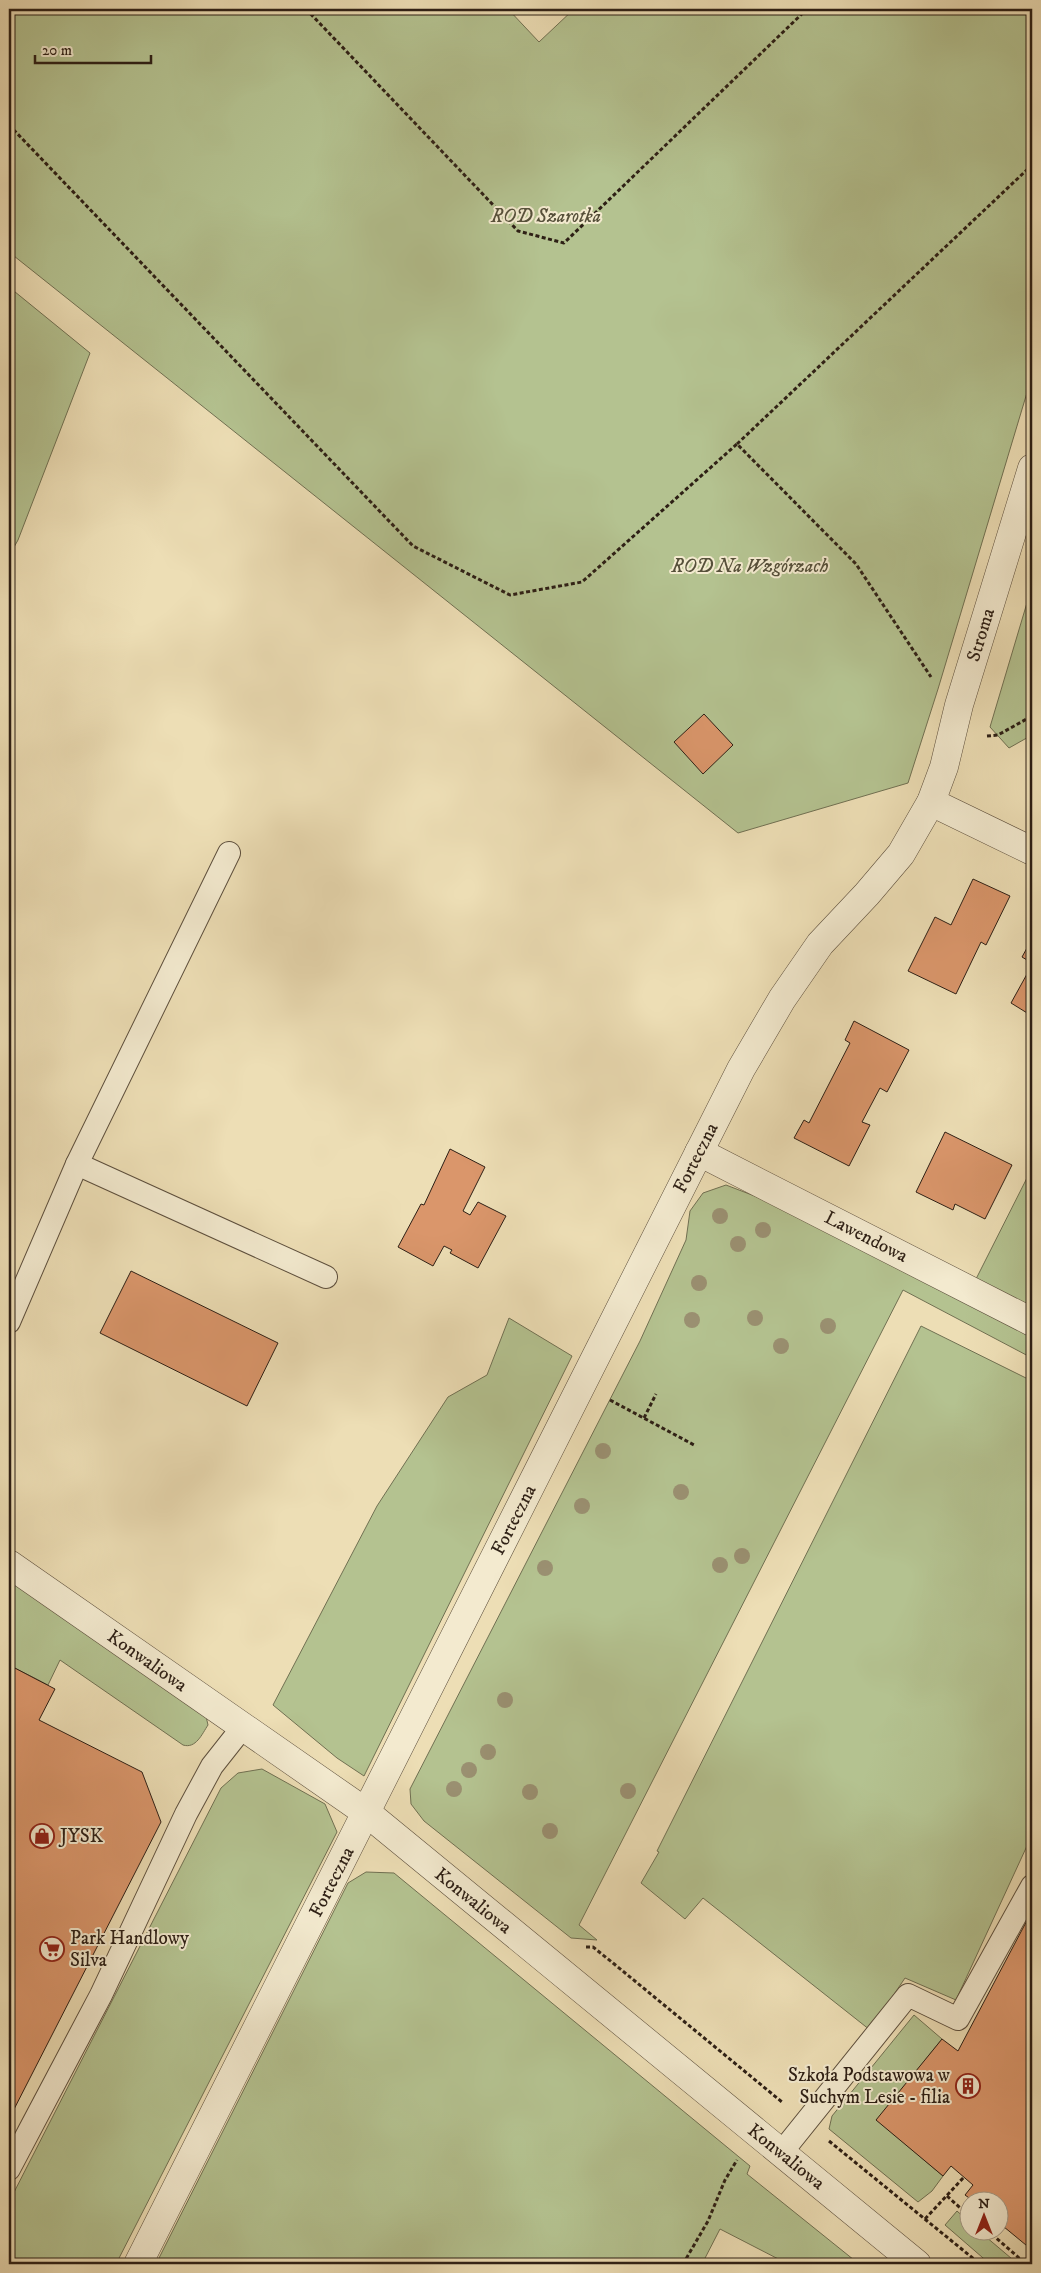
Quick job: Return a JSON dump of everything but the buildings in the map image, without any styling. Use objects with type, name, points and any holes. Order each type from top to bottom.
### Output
[{"type":"street","name":"Stroma","points":[[930,802],[944,767],[959,705],[1032,468]]},
{"type":"street","points":[[930,802],[1032,851]]},
{"type":"street","name":"Forteczna","points":[[138,2264],[741,1069],[782,999],[820,944],[901,854],[930,802]]},
{"type":"street","name":"Lawendowa","points":[[699,1152],[1032,1322]]},
{"type":"street","name":"Konwaliowa","points":[[9,1564],[242,1728],[367,1813],[917,2264]]},
{"type":"lane","points":[[9,1322],[77,1164],[229,853]]},
{"type":"lane","points":[[77,1164],[326,1277]]},
{"type":"lane","points":[[9,2170],[102,1994],[199,1790],[212,1766],[242,1728]]},
{"type":"lane","points":[[781,2153],[914,1991],[958,2019],[1032,1886]]},
{"type":"path","points":[[306,9],[518,230],[564,243],[807,9]]},
{"type":"path","points":[[9,125],[413,546],[510,595],[582,582],[736,444],[1032,165]]},
{"type":"path","points":[[736,444],[856,564],[938,689],[959,705]]},
{"type":"path","points":[[951,739],[998,736],[1032,716]]},
{"type":"path","points":[[644,1418],[656,1394]]},
{"type":"path","points":[[605,1398],[696,1446]]},
{"type":"path","points":[[683,2264],[708,2220],[725,2180],[755,2132]]},
{"type":"path","points":[[925,2219],[964,2177]]},
{"type":"path","points":[[947,2196],[958,2206]]},
{"type":"path","points":[[998,2240],[1026,2264]]},
{"type":"green space","name":"ROD Na Wzgórzach","points":[[9,9],[508,9],[539,42],[574,9],[1032,9],[1032,376],[908,783],[738,833],[9,252]]},
{"type":"green space","points":[[9,287],[90,353],[18,540],[9,556]]},
{"type":"green space","points":[[1032,586],[1032,735],[1009,748],[990,727]]},
{"type":"green space","points":[[1032,1168],[1032,1313],[975,1281]]},
{"type":"green space","points":[[726,1185],[765,1200],[1032,1336],[1032,1358],[903,1290],[579,1925],[597,1940],[571,1938],[424,1821],[411,1804],[410,1789],[640,1341],[686,1240],[690,1211],[703,1193]]},
{"type":"green space","points":[[509,1318],[572,1356],[364,1776],[337,1758],[273,1705],[377,1506],[448,1397],[487,1375]]},
{"type":"green space","points":[[921,1326],[1032,1381],[1032,1835],[956,2000],[905,1978],[870,2030],[703,1898],[685,1919],[641,1883],[659,1852],[657,1851]]},
{"type":"green space","points":[[9,1575],[205,1712],[208,1725],[198,1740],[192,1745],[183,1745],[60,1660],[48,1685],[9,1665]]},
{"type":"green space","points":[[262,1769],[325,1804],[337,1832],[116,2264],[9,2264],[9,2202],[221,1788],[238,1773]]},
{"type":"green space","points":[[366,1872],[394,1873],[750,2166],[747,2174],[859,2264],[788,2264],[720,2229],[702,2264],[156,2264],[348,1883]]},
{"type":"green space","points":[[914,2015],[942,2039],[877,2120],[943,2176],[932,2191],[918,2202],[829,2129],[832,2116]]},
{"type":"green space","points":[[957,2211],[958,2212],[958,2236],[945,2225]]},
{"type":"green space","points":[[962,2240],[990,2240],[1018,2264],[990,2264]]},
{"type":"place","name":"JYSK","points":[[42,1836]]},
{"type":"place","name":"Park Handlowy Silva","points":[[52,1949]]},
{"type":"place","name":"Szkoła Podstawowa w Suchym Lesie - filia","points":[[968,2086]]},
{"type":"park label","name":"ROD Szarotka","points":[[546,216]]}]
